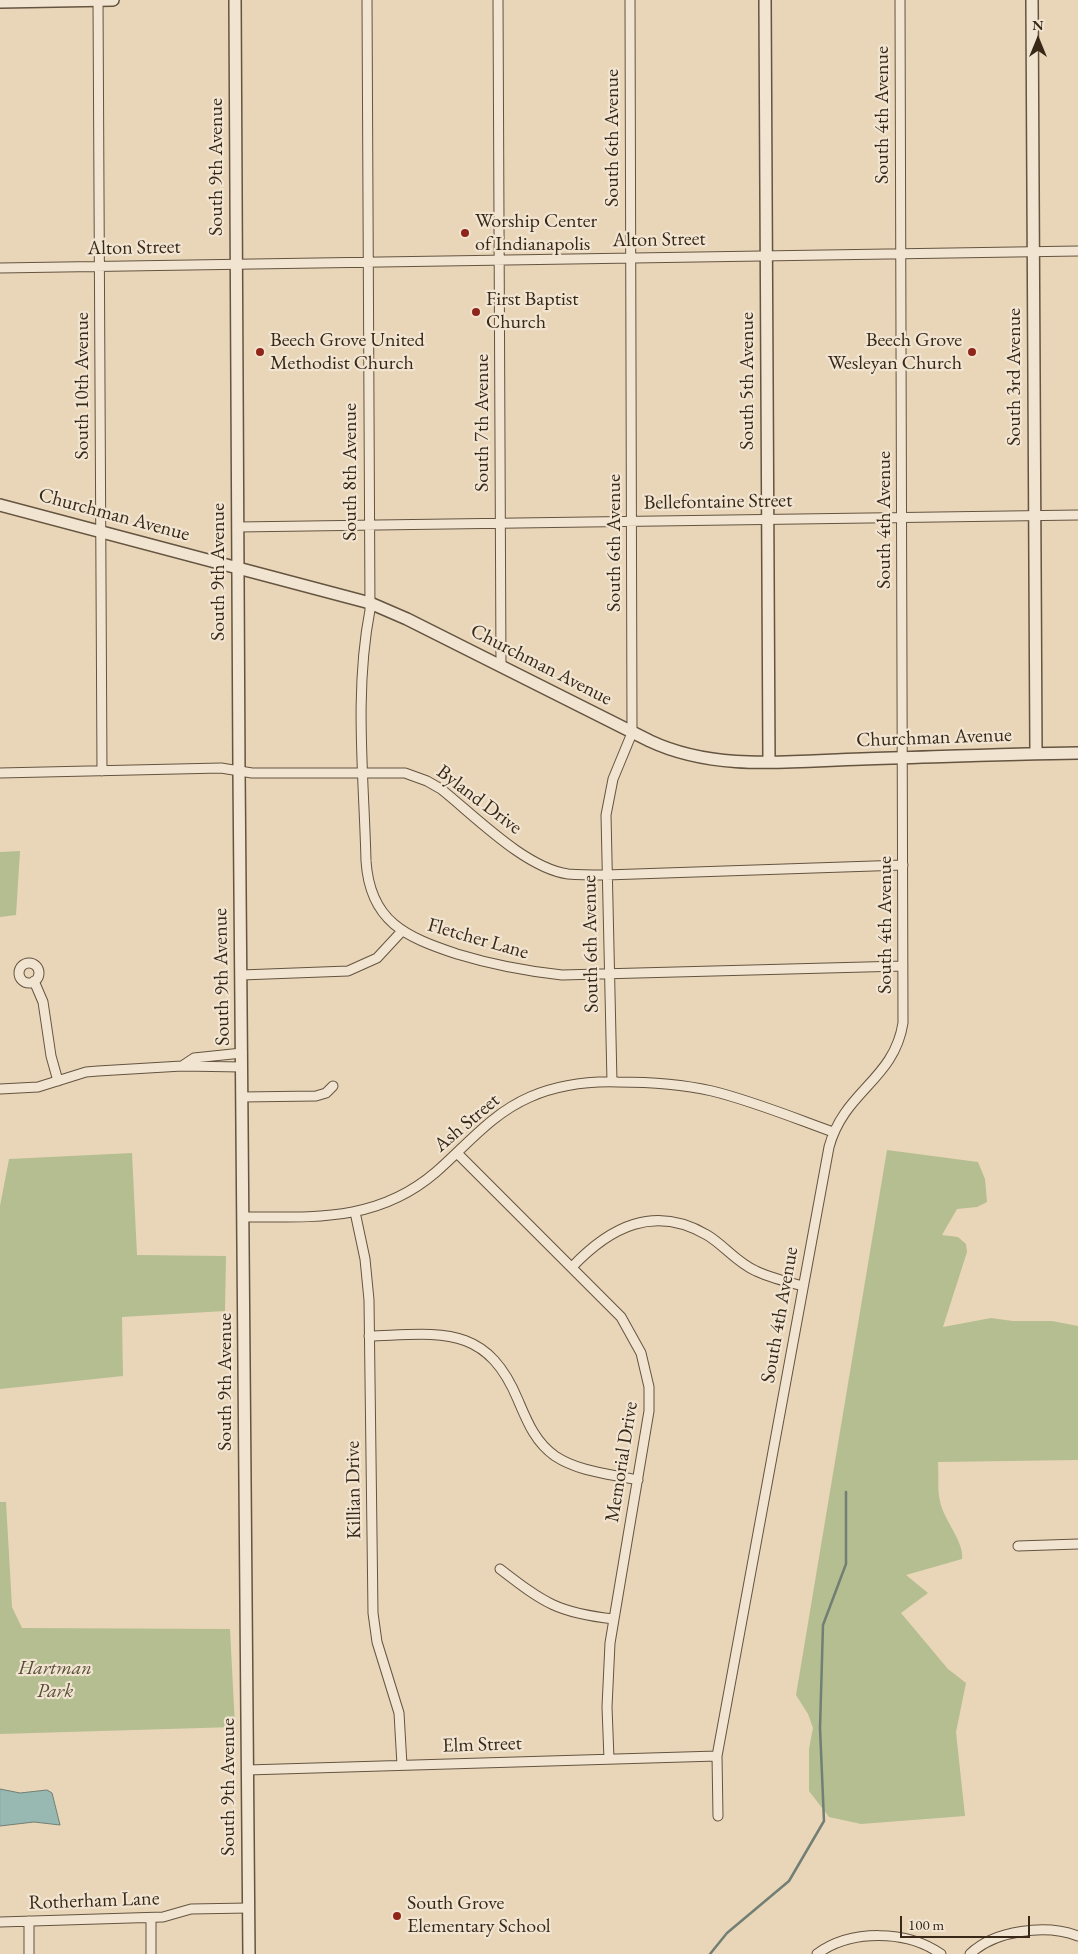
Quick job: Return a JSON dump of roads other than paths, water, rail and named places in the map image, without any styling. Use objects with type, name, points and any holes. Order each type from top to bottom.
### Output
[{"type":"street","name":"South 10th Avenue","points":[[98,0],[102,771]]},
{"type":"street","points":[[0,2],[113,0]]},
{"type":"street","name":"South 9th Avenue","points":[[235,0],[239,771],[249,1954]]},
{"type":"street","name":"South 8th Avenue","points":[[367,0],[370,603],[361,673],[363,772],[368,881],[380,908],[402,931]]},
{"type":"street","name":"South 7th Avenue","points":[[498,0],[501,666]]},
{"type":"street","name":"South 6th Avenue","points":[[612,1082],[606,823],[612,779],[632,733],[630,0]]},
{"type":"street","name":"South 5th Avenue","points":[[765,0],[769,762]]},
{"type":"street","name":"South 4th Avenue","points":[[718,1816],[717,1756],[828,1151],[833,1132],[848,1106],[883,1070],[896,1050],[903,1023],[900,0]]},
{"type":"street","name":"South 3rd Avenue","points":[[1032,0],[1036,753]]},
{"type":"street","name":"Alton Street","points":[[0,268],[1078,251]]},
{"type":"street","name":"Churchman Avenue","points":[[0,505],[370,603],[501,666],[632,733],[669,750],[703,758],[769,762],[1078,752]]},
{"type":"street","name":"Bellefontaine Street","points":[[238,527],[902,516],[1078,515]]},
{"type":"street","name":"Byland Drive","points":[[0,774],[226,768],[252,773],[405,773],[427,780],[441,788],[518,852],[535,862],[569,874],[606,875],[904,865]]},
{"type":"street","name":"Fletcher Lane","points":[[241,974],[348,971],[377,958],[402,931],[419,942],[499,967],[538,973],[608,974],[903,966]]},
{"type":"street","points":[[34,981],[43,1002],[51,1056],[58,1081]]},
{"type":"street","points":[[182,1066],[194,1058],[242,1053]]},
{"type":"street","points":[[0,1089],[30,1088],[86,1072],[182,1066],[242,1067]]},
{"type":"street","name":"Ash Street","points":[[244,1217],[321,1217],[373,1208],[398,1198],[419,1185],[457,1153],[498,1114],[530,1096],[562,1086],[612,1082],[663,1083],[711,1091],[833,1132]]},
{"type":"street","points":[[242,1097],[316,1096],[326,1093],[333,1086]]},
{"type":"street","name":"Memorial Drive","points":[[457,1153],[621,1317],[641,1353],[650,1398],[648,1427],[614,1619],[607,1687],[609,1759]]},
{"type":"street","name":"Killian Drive","points":[[355,1212],[366,1267],[369,1336],[373,1613],[377,1642],[399,1713],[402,1765]]},
{"type":"street","points":[[572,1268],[590,1249],[614,1231],[639,1222],[664,1222],[695,1229],[713,1239],[741,1263],[755,1271],[803,1286]]},
{"type":"street","points":[[369,1336],[441,1334],[472,1343],[492,1357],[505,1373],[531,1430],[549,1451],[567,1463],[582,1468],[638,1480]]},
{"type":"street","points":[[1018,1546],[1078,1544]]},
{"type":"street","points":[[500,1569],[552,1606],[575,1614],[614,1619]]},
{"type":"street","name":"Elm Street","points":[[247,1770],[717,1756]]},
{"type":"street","name":"Rotherham Lane","points":[[0,1922],[151,1918],[163,1917],[191,1909],[248,1908]]},
{"type":"street","points":[[151,1918],[152,1954]]},
{"type":"street","points":[[29,1921],[29,1954]]},
{"type":"street","points":[[970,1954],[988,1941],[1014,1933],[1056,1931],[1078,1936]]},
{"type":"street","points":[[817,1954],[842,1942],[874,1936],[903,1938],[923,1944],[941,1954]]},
{"type":"water","points":[[0,1789],[20,1793],[47,1790],[52,1793],[60,1825],[34,1822],[0,1826]]},
{"type":"waterway","points":[[710,1954],[727,1933],[789,1881],[824,1821],[820,1728],[823,1625],[846,1564],[846,1492]]},
{"type":"place","name":"Worship Center of Indianapolis","points":[[465,233]]},
{"type":"place","name":"First Baptist Church","points":[[476,312]]},
{"type":"place","name":"Beech Grove United Methodist Church","points":[[260,352]]},
{"type":"place","name":"Beech Grove Wesleyan Church","points":[[972,352]]},
{"type":"place","name":"South Grove Elementary School","points":[[397,1916]]},
{"type":"park label","name":"Hartman Park","points":[[55,1680]]}]
